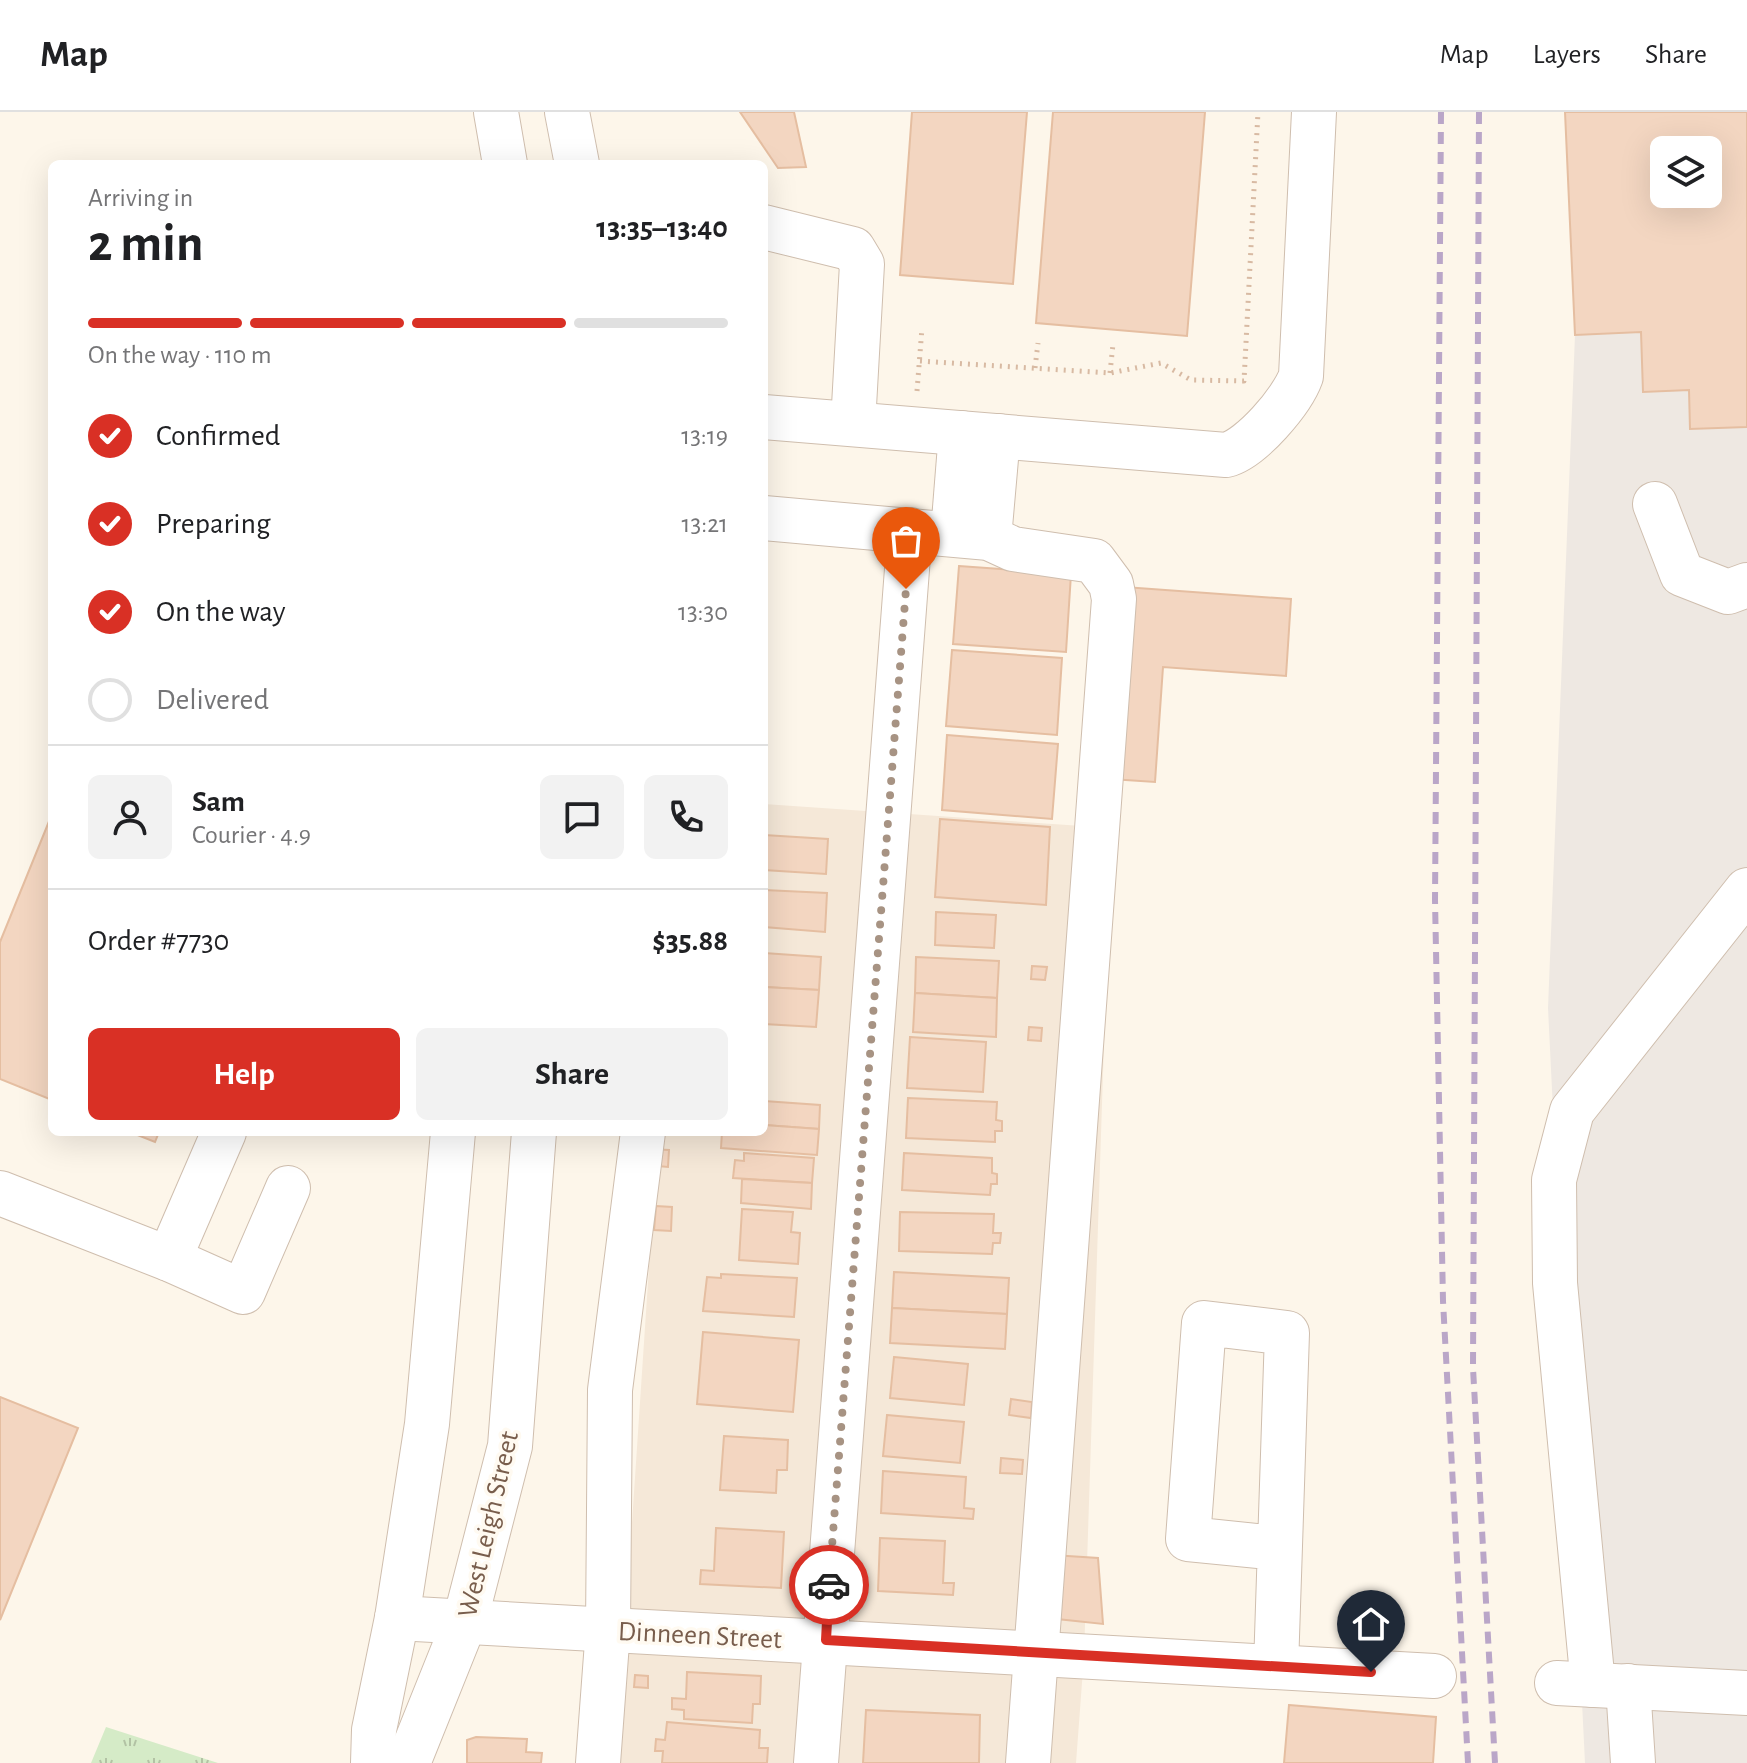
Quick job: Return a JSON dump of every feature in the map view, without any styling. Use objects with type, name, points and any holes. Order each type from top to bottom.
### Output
[{"type":"street","points":[[496,112],[504,160]]},
{"type":"street","points":[[567,112],[576,160]]},
{"type":"street","points":[[768,417],[1226,455],[1242,451],[1296,391],[1301,376],[1314,112]]},
{"type":"street","points":[[768,228],[853,249],[862,264],[853,424]]},
{"type":"street","points":[[971,536],[979,435]]},
{"type":"street","points":[[1655,504],[1682,574],[1728,592],[1747,585]]},
{"type":"street","points":[[768,518],[971,536],[1013,549],[1094,561],[1111,584],[1114,599],[1028,1763]]},
{"type":"street","points":[[816,1763],[910,530]]},
{"type":"street","points":[[1633,1763],[1593,1685],[1555,1283],[1554,1180],[1572,1111],[1747,890]]},
{"type":"street","points":[[169,1259],[222,1136]]},
{"type":"street","points":[[373,1763],[374,1730],[397,1618],[427,1424],[453,1136]]},
{"type":"street","name":"West Leigh Street","points":[[408,1763],[465,1621],[510,1446],[534,1136]]},
{"type":"street","points":[[598,1763],[608,1629],[610,1390],[642,1136]]},
{"type":"street","points":[[0,1193],[169,1259],[243,1292],[288,1188]]},
{"type":"street","points":[[1276,1667],[1277,1548],[1287,1333],[1204,1323],[1188,1539],[1277,1548]]},
{"type":"street","name":"Dinneen Street","points":[[397,1618],[1434,1676]]},
{"type":"street","points":[[1593,1685],[1747,1693]]},
{"type":"path","points":[[920,361],[1110,373],[1161,363],[1191,380],[1244,381],[1258,112]]},
{"type":"path","points":[[917,396],[922,328]]},
{"type":"path","points":[[1035,368],[1038,343]]},
{"type":"path","points":[[1110,373],[1113,344]]},
{"type":"shaded area","points":[[1565,112],[1747,112],[1747,1763],[1585,1763],[1548,1008],[1575,335]]},
{"type":"shaded area","points":[[768,804],[1111,828],[1084,1656],[1076,1763],[616,1763],[658,1136],[768,1136]]},
{"type":"green space","points":[[106,1727],[218,1763],[91,1763]]},
{"type":"building","points":[[740,112],[794,112],[806,167],[778,168]]},
{"type":"building","points":[[912,112],[1027,112],[1013,284],[900,275]]},
{"type":"building","points":[[1053,112],[1205,112],[1187,336],[1036,323]]},
{"type":"building","points":[[1565,112],[1747,112],[1747,427],[1690,429],[1689,390],[1643,392],[1641,332],[1575,335]]},
{"type":"building","points":[[959,566],[1071,574],[1066,652],[953,644]]},
{"type":"building","points":[[1124,587],[1291,599],[1286,676],[1163,667],[1155,782],[1111,779]]},
{"type":"building","points":[[952,650],[1062,658],[1057,735],[946,726]]},
{"type":"building","points":[[947,735],[1058,744],[1052,819],[942,810]]},
{"type":"building","points":[[940,819],[1050,827],[1046,905],[935,897]]},
{"type":"building","points":[[48,824],[48,1098],[0,1079],[0,942]]},
{"type":"building","points":[[768,835],[828,839],[826,874],[768,870]]},
{"type":"building","points":[[768,890],[827,893],[825,932],[768,927]]},
{"type":"building","points":[[936,912],[996,915],[994,948],[935,945]]},
{"type":"building","points":[[768,953],[821,957],[819,990],[768,987]]},
{"type":"building","points":[[916,957],[999,961],[997,998],[915,993]]},
{"type":"building","points":[[1032,966],[1047,967],[1045,980],[1031,979]]},
{"type":"building","points":[[768,987],[819,990],[816,1027],[768,1024]]},
{"type":"building","points":[[915,993],[997,998],[996,1037],[913,1032]]},
{"type":"building","points":[[1029,1027],[1042,1028],[1041,1041],[1028,1040]]},
{"type":"building","points":[[910,1037],[986,1042],[983,1092],[907,1088]]},
{"type":"building","points":[[908,1098],[997,1102],[996,1120],[1002,1121],[1002,1131],[995,1131],[995,1142],[906,1138]]},
{"type":"building","points":[[768,1101],[820,1105],[819,1129],[768,1125]]},
{"type":"building","points":[[768,1125],[819,1129],[817,1155],[721,1148],[722,1136],[768,1136]]},
{"type":"building","points":[[140,1136],[157,1136],[155,1142]]},
{"type":"building","points":[[648,1149],[669,1150],[668,1167],[647,1165]]},
{"type":"building","points":[[744,1153],[814,1158],[812,1183],[733,1178],[735,1160],[744,1161]]},
{"type":"building","points":[[904,1153],[992,1158],[992,1173],[997,1174],[997,1184],[991,1184],[990,1195],[902,1190]]},
{"type":"building","points":[[742,1179],[812,1183],[811,1209],[741,1203]]},
{"type":"building","points":[[656,1206],[672,1207],[671,1231],[654,1230]]},
{"type":"building","points":[[742,1209],[793,1212],[791,1232],[800,1233],[798,1264],[739,1260]]},
{"type":"building","points":[[900,1212],[994,1214],[993,1233],[1001,1233],[1000,1243],[993,1243],[992,1254],[899,1251]]},
{"type":"building","points":[[894,1272],[1009,1278],[1007,1314],[892,1308]]},
{"type":"building","points":[[721,1274],[797,1278],[794,1317],[703,1311],[707,1277],[721,1278]]},
{"type":"building","points":[[892,1308],[1007,1314],[1005,1349],[890,1343]]},
{"type":"building","points":[[703,1332],[799,1340],[793,1412],[697,1404]]},
{"type":"building","points":[[894,1357],[968,1364],[964,1405],[890,1398]]},
{"type":"building","points":[[0,1397],[78,1428],[0,1620]]},
{"type":"building","points":[[1011,1399],[1032,1402],[1031,1418],[1009,1415]]},
{"type":"building","points":[[887,1415],[964,1422],[960,1463],[883,1456]]},
{"type":"building","points":[[724,1436],[788,1440],[787,1470],[777,1470],[776,1493],[720,1490]]},
{"type":"building","points":[[1001,1458],[1023,1460],[1022,1474],[1000,1473]]},
{"type":"building","points":[[883,1471],[966,1477],[964,1508],[974,1509],[973,1519],[881,1513]]},
{"type":"building","points":[[716,1528],[784,1532],[781,1588],[700,1584],[701,1570],[714,1571]]},
{"type":"building","points":[[880,1538],[945,1541],[943,1583],[954,1583],[953,1595],[878,1591]]},
{"type":"building","points":[[1052,1555],[1098,1558],[1103,1624],[1048,1618]]},
{"type":"building","points":[[687,1672],[761,1676],[760,1704],[753,1704],[752,1723],[684,1719],[684,1710],[672,1709],[672,1698],[686,1699]]},
{"type":"building","points":[[635,1675],[648,1676],[648,1688],[634,1687]]},
{"type":"building","points":[[1289,1705],[1436,1717],[1433,1763],[1284,1763]]},
{"type":"building","points":[[866,1710],[980,1715],[979,1763],[863,1763]]},
{"type":"building","points":[[667,1722],[760,1730],[759,1748],[768,1748],[767,1763],[662,1763],[663,1751],[655,1751],[656,1739],[665,1740]]},
{"type":"building","points":[[476,1737],[527,1739],[526,1752],[542,1753],[541,1763],[467,1763],[467,1740]]},
{"type":"railway","points":[[1441,112],[1435,900],[1443,1301],[1468,1763]]},
{"type":"railway","points":[[1479,112],[1473,1368],[1495,1763]]},
{"type":"way so far","points":[[829,1585],[906,589]]},
{"type":"route","points":[[829,1585],[826,1640],[1371,1672]]}]
